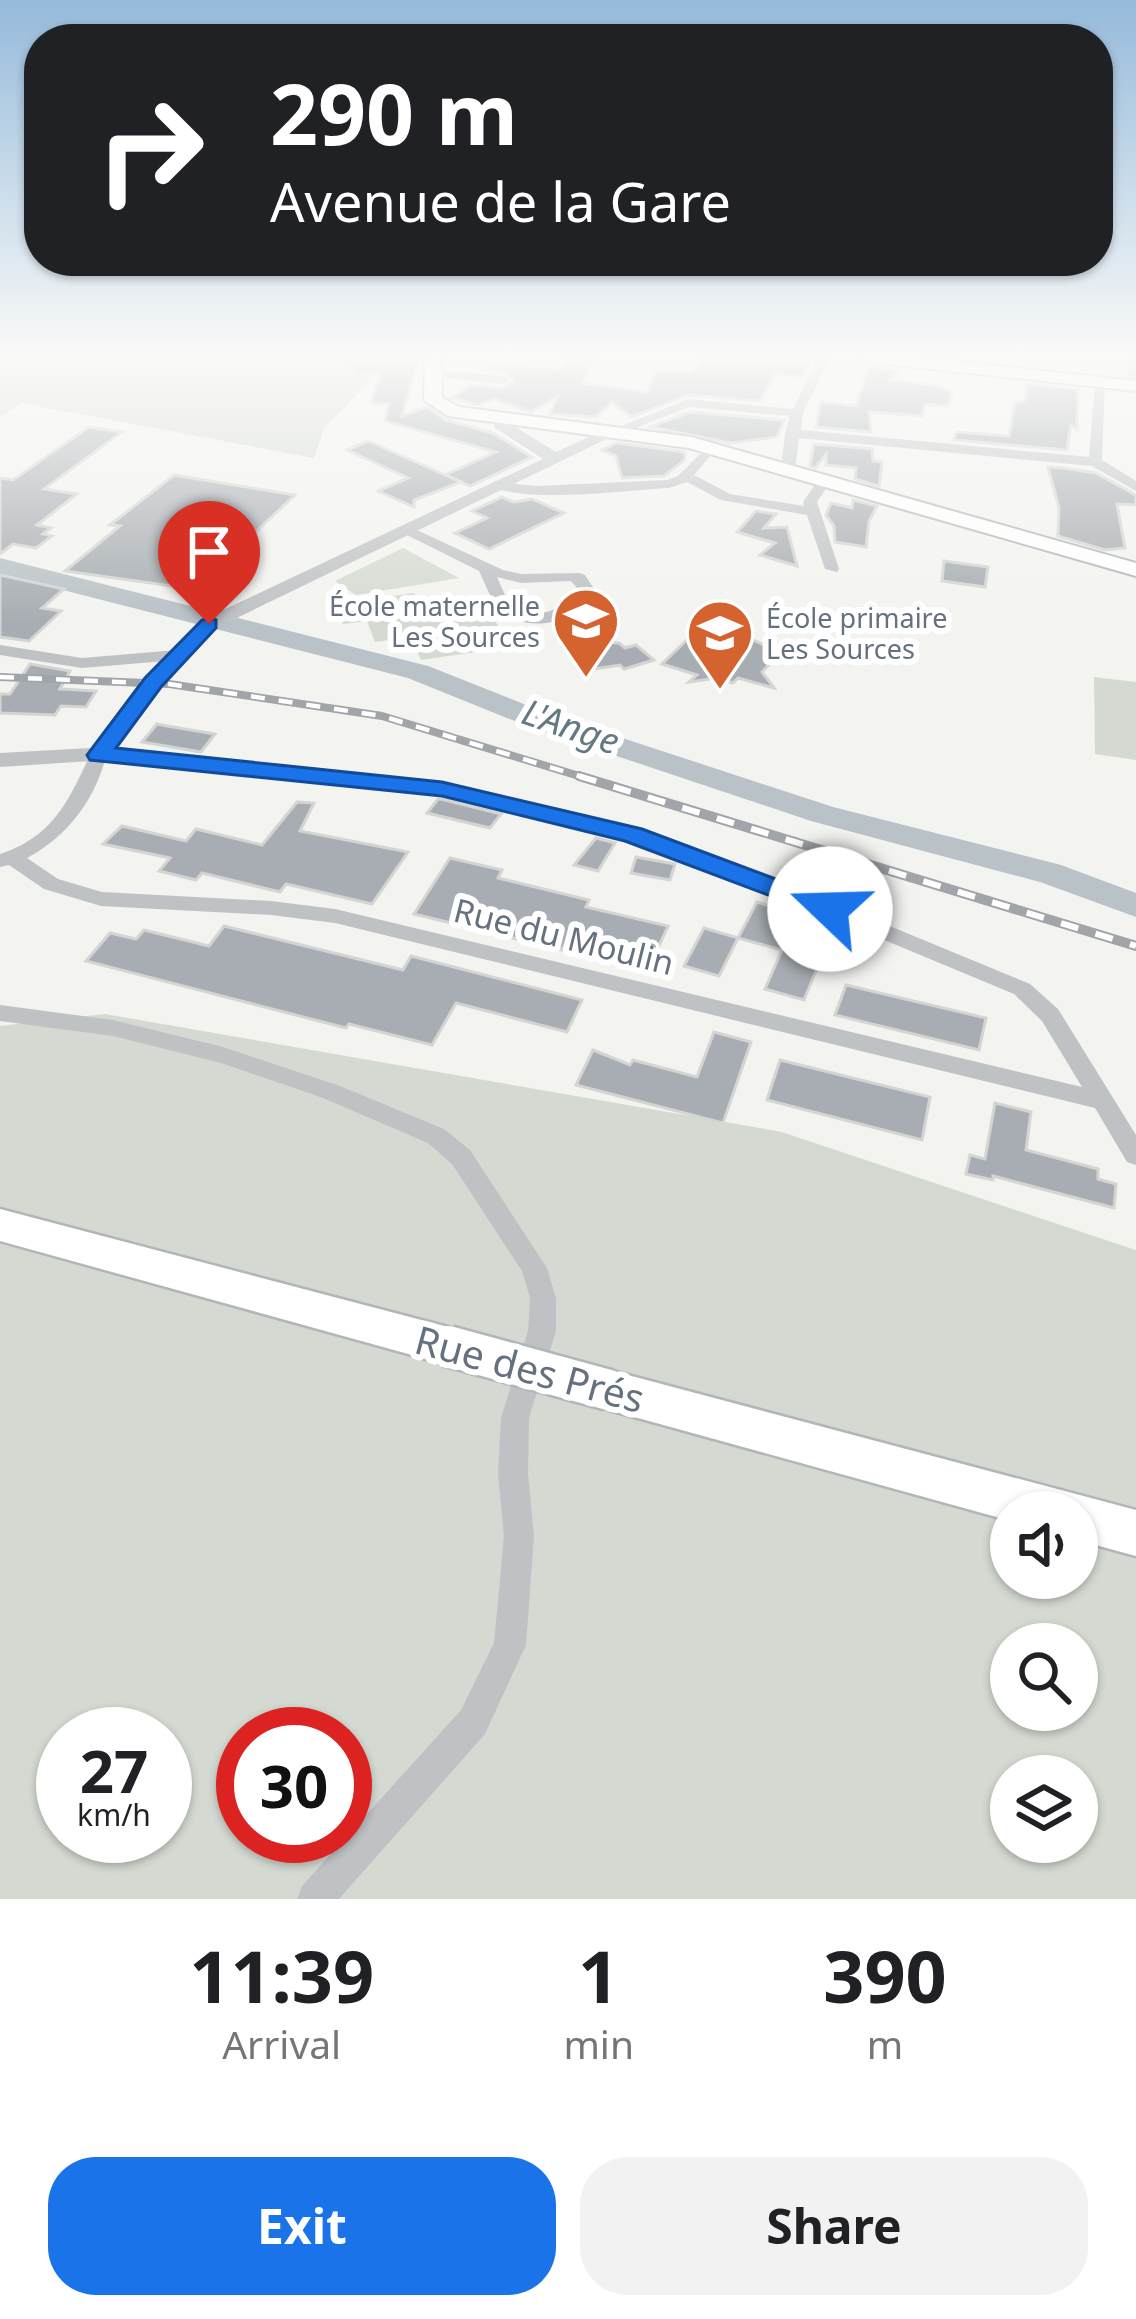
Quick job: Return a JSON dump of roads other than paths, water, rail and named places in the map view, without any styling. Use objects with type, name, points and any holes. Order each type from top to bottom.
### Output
[{"type":"main road","points":[[697,446],[1136,570]]},
{"type":"main road","name":"Rue des Prés","points":[[0,1225],[990,1493]]},
{"type":"main road","points":[[1098,1523],[1136,1533]]},
{"type":"street","points":[[534,446],[555,459]]},
{"type":"street","points":[[7,860],[64,821],[91,788],[98,755],[178,655],[209,624],[584,446]]},
{"type":"street","points":[[788,469],[792,446]]},
{"type":"street","points":[[889,446],[1095,462],[1136,488]]},
{"type":"street","points":[[1095,462],[1096,446]]},
{"type":"street","points":[[498,486],[537,490],[659,485],[686,476],[710,448]]},
{"type":"street","points":[[686,476],[726,497],[812,512]]},
{"type":"street","points":[[825,480],[810,502],[832,569]]},
{"type":"street","points":[[406,529],[484,568],[526,579],[580,578],[586,589],[554,620],[538,622],[506,614],[484,568]]},
{"type":"street","points":[[0,650],[82,663],[178,655]]},
{"type":"street","points":[[0,760],[135,754],[442,789],[633,835],[814,902],[1022,989],[1050,1015],[1136,1155]]},
{"type":"street","name":"Rue du Moulin","points":[[7,860],[51,884],[101,899],[335,916],[1100,1100]]},
{"type":"street","points":[[0,1013],[143,1035],[245,1061],[436,1136],[461,1157],[534,1268],[543,1298],[542,1330],[515,1418],[513,1474],[519,1536],[510,1645],[473,1722],[315,1899]]},
{"type":"waterway","name":"L'Ange","points":[[0,566],[418,672],[538,720],[822,814],[1049,873],[1136,906]]},
{"type":"railway","points":[[0,677],[169,684],[382,716],[589,779]]},
{"type":"railway","points":[[579,776],[1136,946]]},
{"type":"place","name":"École maternelle Les Sources","points":[[586,680]]},
{"type":"place","name":"École primaire Les Sources","points":[[720,692]]}]
